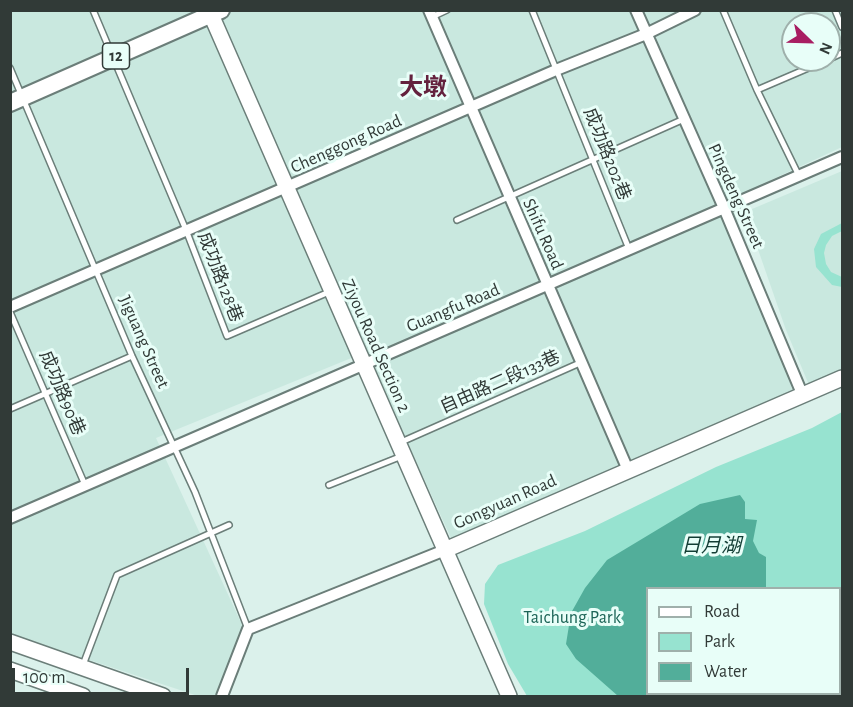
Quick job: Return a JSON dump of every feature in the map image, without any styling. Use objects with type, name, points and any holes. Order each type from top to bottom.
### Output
[{"type":"main road","name":"12","points":[[17,100],[213,12]]},
{"type":"main road","name":"Ziyou Road Section 2","points":[[213,12],[285,188],[509,696]]},
{"type":"main road","name":"Gongyuan Road","points":[[445,550],[843,378]]},
{"type":"main road","points":[[10,642],[163,696]]},
{"type":"main road","points":[[10,670],[83,696]]},
{"type":"street","name":"Pingdeng Street","points":[[636,10],[724,208],[803,396]]},
{"type":"street","name":"Chenggong Road","points":[[10,307],[556,70],[646,34],[695,10]]},
{"type":"street","name":"Shifu Road","points":[[430,14],[628,470]]},
{"type":"street","name":"Guangfu Road","points":[[10,518],[843,157]]},
{"type":"street","name":"Gongyuan Road","points":[[248,629],[445,550]]},
{"type":"street","points":[[222,696],[248,629]]},
{"type":"lane","name":"成功路128巷","points":[[93,10],[186,230],[227,336],[331,291]]},
{"type":"lane","points":[[430,14],[447,10]]},
{"type":"lane","name":"成功路202巷","points":[[532,10],[629,249]]},
{"type":"lane","points":[[723,10],[757,90],[799,176]]},
{"type":"lane","points":[[835,10],[843,27]]},
{"type":"lane","name":"Jiguang Street","points":[[10,68],[17,100],[212,532],[248,629]]},
{"type":"lane","points":[[757,90],[800,72]]},
{"type":"lane","points":[[456,220],[684,119]]},
{"type":"lane","name":"成功路90巷","points":[[10,312],[85,485]]},
{"type":"lane","points":[[10,409],[132,356]]},
{"type":"lane","name":"自由路二段133巷","points":[[329,485],[582,362]]},
{"type":"lane","points":[[82,667],[117,575],[229,525]]},
{"type":"shaded area","points":[[11,11],[842,11],[842,147],[741,196],[730,199],[793,392],[451,538],[366,352],[156,438],[243,627],[218,696],[198,696],[11,634]]},
{"type":"shaded area","points":[[842,171],[842,369],[809,385],[786,330],[745,212]]},
{"type":"green space","points":[[842,223],[842,231],[832,236],[824,253],[826,264],[831,272],[842,277],[842,287],[832,285],[816,267],[814,249],[821,234]]},
{"type":"green space","name":"Taichung Park","points":[[842,412],[842,696],[527,696],[508,664],[484,604],[485,584],[498,565],[585,531],[716,467],[812,428]]},
{"type":"water","name":"日月湖","points":[[740,495],[745,502],[745,519],[757,520],[753,541],[759,553],[766,557],[766,587],[646,587],[646,695],[690,696],[618,696],[576,659],[566,644],[571,613],[585,588],[607,560],[700,504]]},
{"type":"district","name":"大墩","points":[[423,88]]}]
